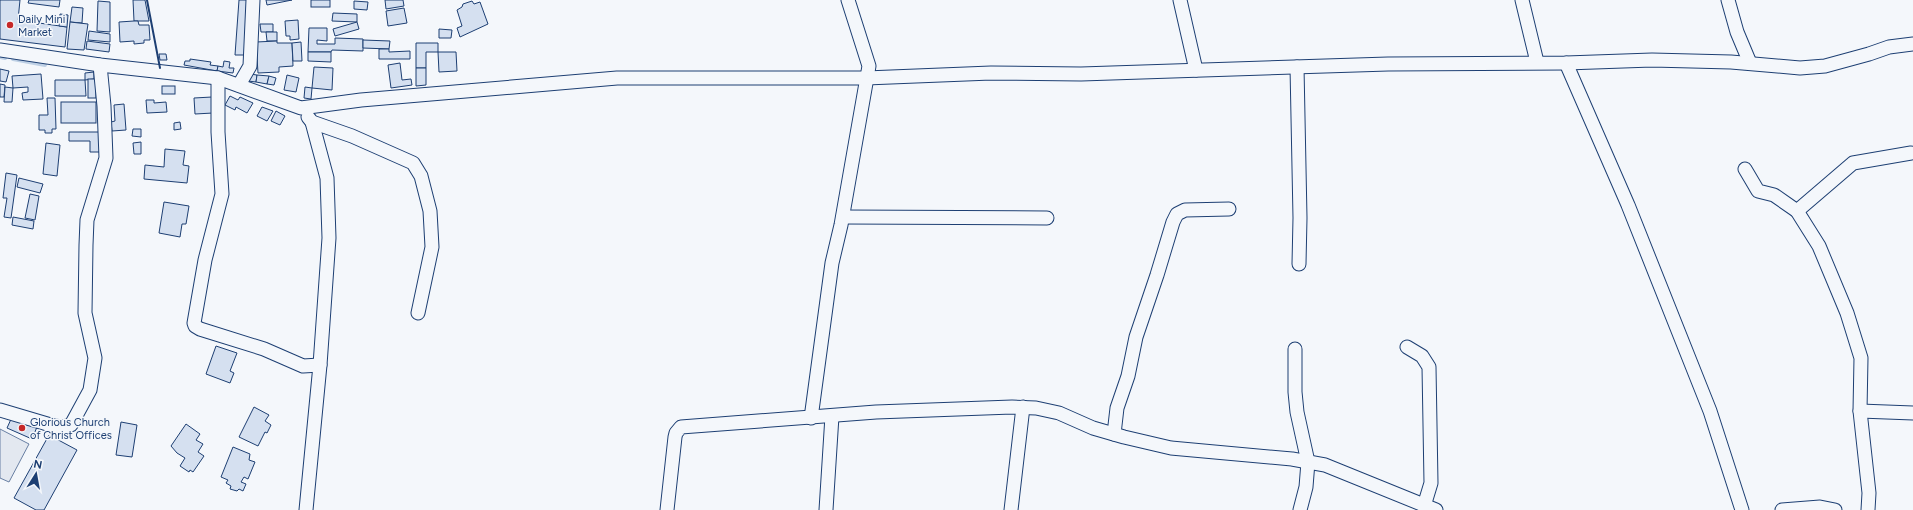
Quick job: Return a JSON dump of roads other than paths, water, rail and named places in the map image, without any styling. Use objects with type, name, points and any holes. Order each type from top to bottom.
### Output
[{"type":"street","points":[[239,85],[250,66],[253,0]]},
{"type":"street","points":[[811,418],[832,263],[842,217],[869,66],[848,0]]},
{"type":"street","points":[[1180,0],[1196,70]]},
{"type":"street","points":[[1522,0],[1537,62]]},
{"type":"street","points":[[1728,0],[1737,32],[1750,63]]},
{"type":"street","points":[[0,50],[100,65],[218,78],[301,108],[361,100],[617,78],[866,78],[991,73],[1081,74],[1297,67],[1537,62],[1566,63],[1652,60],[1750,63],[1800,68],[1825,66],[1889,47],[1913,44]]},
{"type":"street","points":[[1566,63],[1628,205],[1704,396],[1742,510]]},
{"type":"street","points":[[0,410],[54,426],[62,427],[71,425],[90,390],[95,358],[85,313],[87,220],[106,158],[104,106],[100,65]]},
{"type":"street","points":[[1297,67],[1300,218],[1299,264]]},
{"type":"street","points":[[218,78],[218,132],[222,194],[205,260],[194,323],[195,326],[200,329],[264,349],[303,366],[320,365]]},
{"type":"street","points":[[301,108],[312,122],[327,178],[330,238],[320,365],[306,510]]},
{"type":"street","points":[[312,122],[352,136],[413,163],[421,176],[430,212],[432,247],[418,313]]},
{"type":"street","points":[[1797,211],[1853,164],[1911,153]]},
{"type":"street","points":[[1746,169],[1758,191],[1774,195],[1797,211],[1818,246],[1847,313],[1861,358],[1860,411],[1869,493],[1868,510]]},
{"type":"street","points":[[1114,434],[1117,408],[1128,376],[1136,337],[1157,276],[1173,222],[1177,214],[1185,210],[1229,209]]},
{"type":"street","points":[[842,217],[1047,218]]},
{"type":"street","points":[[667,510],[675,438],[676,433],[681,427],[876,412],[1022,407],[1036,408],[1059,413],[1114,434],[1171,448],[1292,459],[1325,465],[1430,508],[1431,482],[1428,368],[1422,356],[1407,347]]},
{"type":"street","points":[[1295,349],[1295,392],[1297,412],[1308,462],[1306,487],[1300,510]]},
{"type":"street","points":[[1012,510],[1022,407]]},
{"type":"street","points":[[1860,411],[1913,413]]},
{"type":"street","points":[[826,510],[832,416]]},
{"type":"street","points":[[1782,510],[1820,507],[1835,510]]},
{"type":"waterway","points":[[0,57],[5,58]]},
{"type":"waterway","points":[[13,59],[45,65]]},
{"type":"place","name":"Daily Mini Market","points":[[10,25]]},
{"type":"place","name":"Glorious Church of Christ Offices","points":[[22,428]]}]
